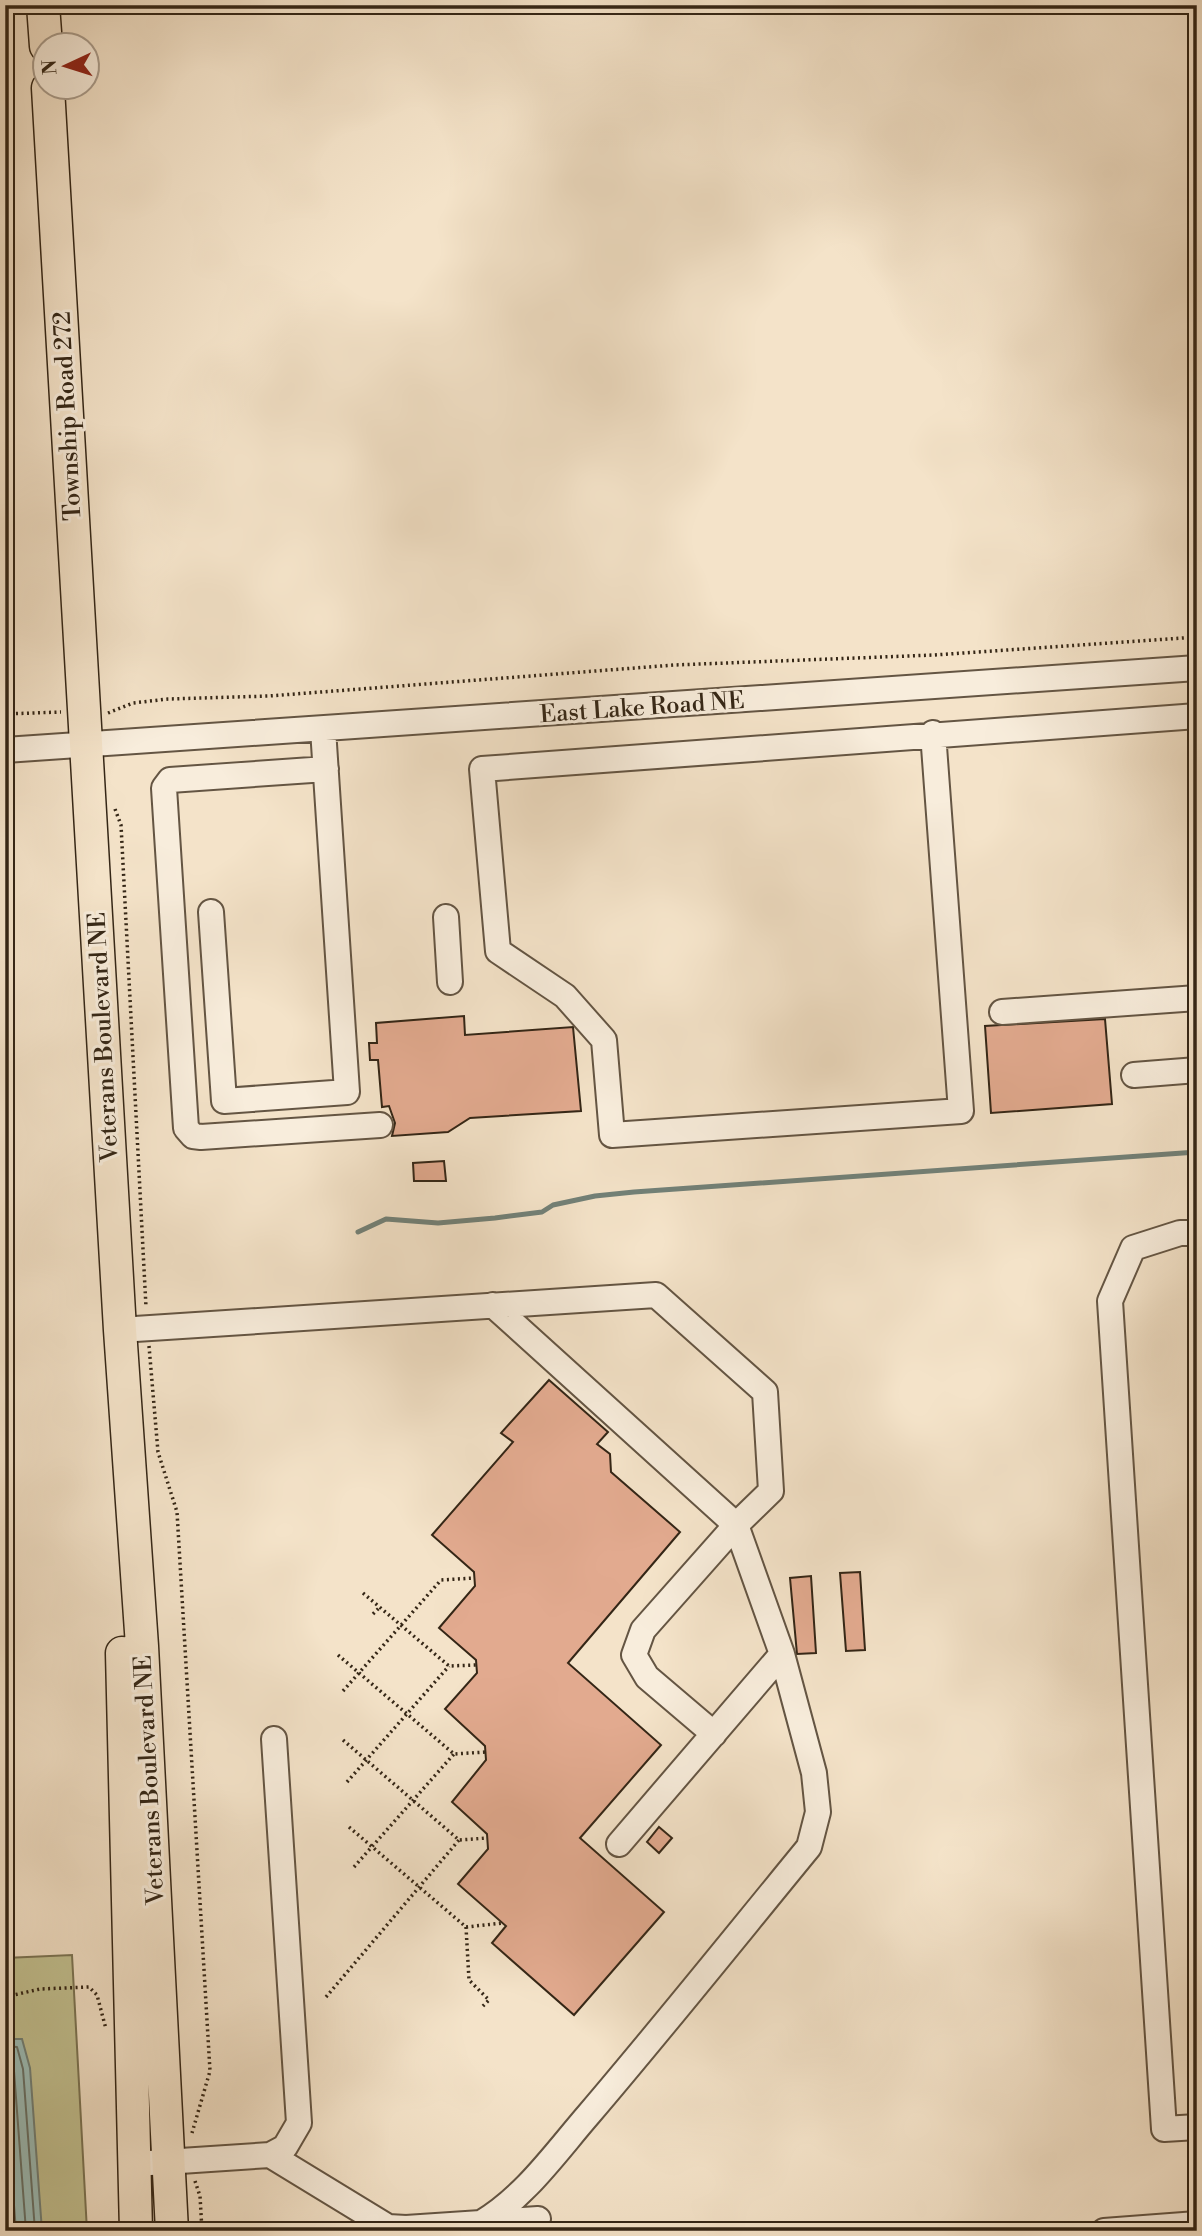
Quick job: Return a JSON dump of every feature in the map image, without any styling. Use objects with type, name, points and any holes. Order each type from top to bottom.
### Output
[{"type":"main road","points":[[43,5],[45,32]]},
{"type":"main road","name":"Township Road 272","points":[[49,102],[87,745]]},
{"type":"main road","name":"Veterans Boulevard NE","points":[[87,745],[133,1329],[142,1646],[179,2161],[172,2231]]},
{"type":"main road","name":"Veterans Boulevard NE","points":[[133,1329],[123,1774],[136,2231]]},
{"type":"street","name":"East Lake Road NE","points":[[5,750],[1197,668]]},
{"type":"street","points":[[933,733],[961,1111],[612,1135],[604,1040],[565,996],[498,951],[482,769],[933,733],[1197,716]]},
{"type":"street","points":[[211,912],[223,1101],[348,1092],[323,729]]},
{"type":"street","points":[[326,769],[170,780],[164,788],[186,1128],[193,1136],[201,1137],[380,1125]]},
{"type":"street","points":[[446,917],[450,982]]},
{"type":"street","points":[[1002,1012],[1197,998]]},
{"type":"street","points":[[1134,1075],[1197,1070]]},
{"type":"street","points":[[1197,1233],[1180,1233],[1133,1248],[1110,1301],[1164,2129],[1197,2127]]},
{"type":"street","points":[[133,1329],[656,1295],[765,1392],[771,1492],[736,1525],[643,1630],[634,1655],[647,1677],[714,1734]]},
{"type":"street","points":[[481,2223],[500,2212],[524,2189],[622,2075],[809,1847],[818,1812],[814,1773],[782,1654],[736,1525],[493,1305]]},
{"type":"street","points":[[619,1844],[782,1654]]},
{"type":"street","points":[[135,2164],[270,2155],[285,2147],[299,2123],[274,1739]]},
{"type":"street","points":[[270,2155],[388,2227],[538,2219]]},
{"type":"street","points":[[1104,2231],[1197,2224]]},
{"type":"path","points":[[108,713],[133,703],[168,699],[269,696],[674,665],[934,655],[1197,637]]},
{"type":"path","points":[[5,714],[47,711]]},
{"type":"path","points":[[112,800],[121,825],[133,1329],[158,1452],[177,1512],[211,2071],[190,2140],[179,2161],[200,2196],[202,2231]]},
{"type":"path","points":[[343,1691],[441,1580],[474,1578]]},
{"type":"path","points":[[363,1593],[449,1666],[476,1665]]},
{"type":"path","points":[[373,1614],[380,1607]]},
{"type":"path","points":[[338,1654],[454,1754],[486,1752]]},
{"type":"path","points":[[347,1782],[449,1666]]},
{"type":"path","points":[[343,1740],[459,1840],[487,1838]]},
{"type":"path","points":[[354,1867],[454,1754]]},
{"type":"path","points":[[349,1827],[466,1927],[469,1980],[489,2000],[481,2008]]},
{"type":"path","points":[[326,1997],[459,1840]]},
{"type":"path","points":[[466,1927],[503,1923]]},
{"type":"path","points":[[5,1997],[51,1988],[89,1987],[97,1995],[107,2035]]},
{"type":"shaded area","points":[[72,1955],[87,2231],[5,2231],[5,1958]]},
{"type":"water","points":[[5,2039],[22,2039],[30,2068],[42,2231],[5,2231]]},
{"type":"building","points":[[464,1016],[465,1035],[573,1027],[581,1111],[470,1118],[448,1132],[392,1136],[395,1123],[389,1106],[382,1107],[378,1060],[370,1060],[369,1043],[377,1043],[376,1023]]},
{"type":"building","points":[[1105,1019],[1112,1104],[991,1113],[985,1026]]},
{"type":"building","points":[[444,1161],[446,1181],[414,1181],[413,1163]]},
{"type":"building","points":[[549,1380],[608,1432],[597,1444],[610,1454],[611,1472],[680,1532],[568,1663],[661,1745],[580,1838],[664,1912],[574,2015],[492,1943],[506,1926],[458,1884],[488,1849],[487,1834],[452,1802],[486,1760],[485,1746],[445,1709],[477,1673],[476,1660],[439,1628],[475,1586],[474,1572],[432,1535],[513,1442],[501,1433]]},
{"type":"building","points":[[860,1572],[865,1650],[846,1651],[840,1573]]},
{"type":"building","points":[[811,1576],[816,1653],[797,1654],[790,1578]]},
{"type":"building","points":[[659,1827],[672,1838],[659,1853],[647,1842]]},
{"type":"waterway","points":[[358,1232],[386,1219],[438,1223],[495,1218],[542,1212],[553,1205],[595,1196],[634,1192],[1197,1152]]}]
